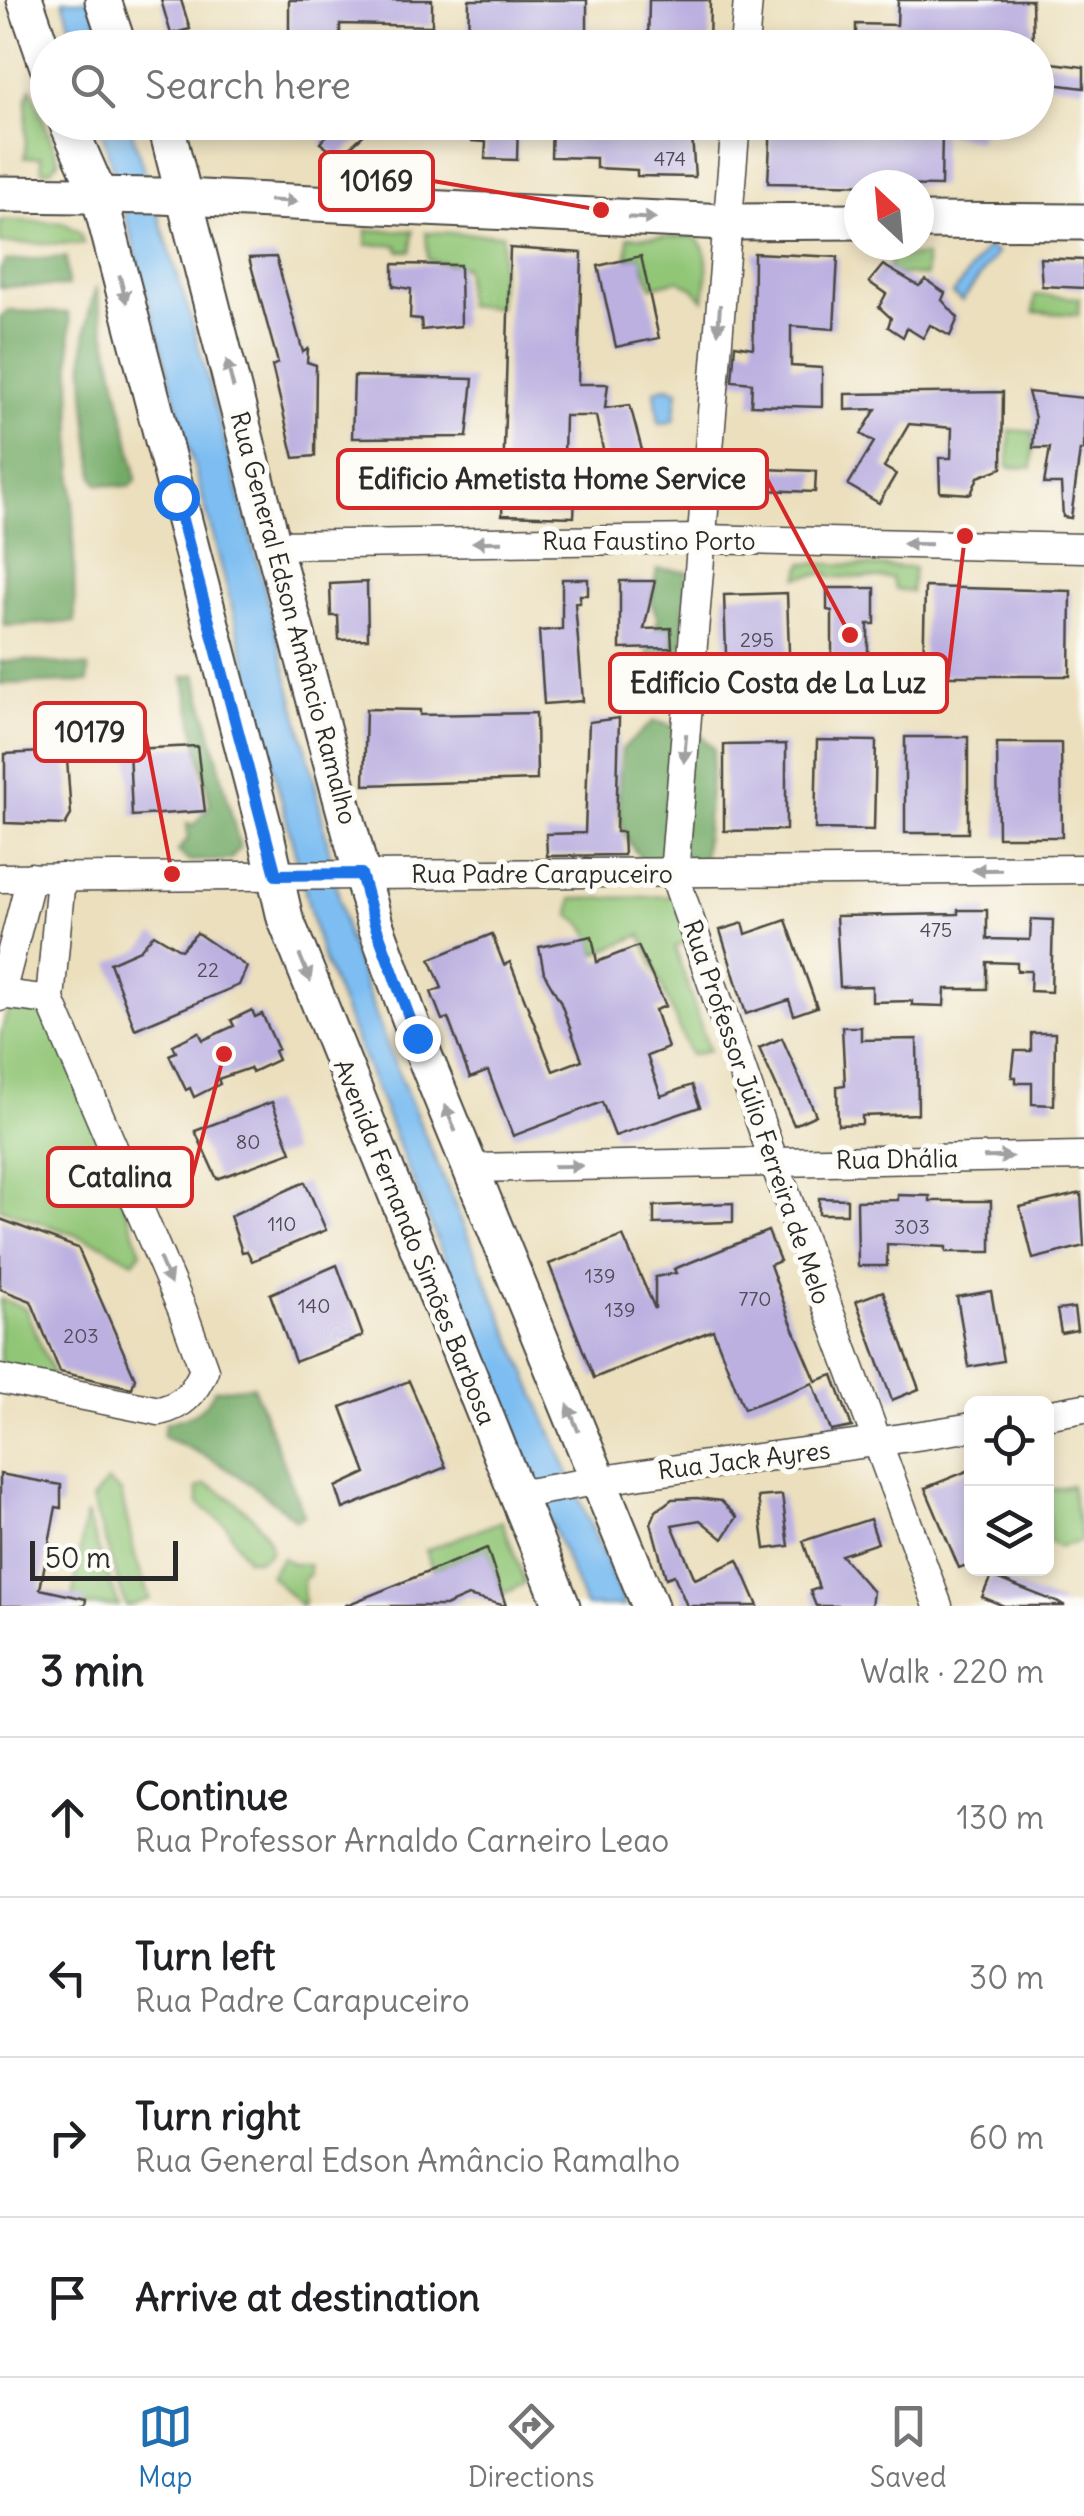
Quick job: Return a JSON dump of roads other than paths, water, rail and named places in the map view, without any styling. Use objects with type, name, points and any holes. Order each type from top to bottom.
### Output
[{"type":"main road","points":[[25,0],[35,30]]},
{"type":"main road","points":[[48,0],[58,30]]},
{"type":"main road","points":[[103,0],[113,30]]},
{"type":"main road","points":[[128,0],[137,30]]},
{"type":"main road","points":[[76,140],[104,195]]},
{"type":"main road","points":[[90,140],[104,195]]},
{"type":"main road","points":[[154,140],[173,196]]},
{"type":"main road","name":"Rua General Edson Amâncio Ramalho","points":[[167,140],[173,196],[273,545],[358,874],[417,1038],[592,1481],[650,1606]]},
{"type":"main road","points":[[0,194],[173,196],[727,222],[844,221]]},
{"type":"main road","name":"Avenida Fernando Simões Barbosa","points":[[104,195],[288,875],[285,918],[523,1494],[562,1606]]},
{"type":"main road","points":[[934,222],[1084,222]]},
{"type":"street","points":[[746,30],[748,0]]},
{"type":"street","name":"Rua Professor Júlio Ferreira de Melo","points":[[734,140],[674,874],[774,1162],[938,1606]]},
{"type":"street","name":"Rua Faustino Porto","points":[[273,545],[702,538],[1084,548]]},
{"type":"street","name":"Rua Padre Carapuceiro","points":[[0,878],[1084,869]]},
{"type":"street","points":[[31,876],[0,995],[50,1000]]},
{"type":"street","points":[[0,1379],[160,1411],[174,1408],[190,1396],[204,1370],[182,1309],[50,1000],[61,877]]},
{"type":"street","name":"Rua Dhália","points":[[470,1168],[1084,1156]]},
{"type":"street","points":[[1054,1413],[1084,1408]]},
{"type":"street","name":"Rua Jack Ayres","points":[[523,1494],[964,1428]]},
{"type":"water","points":[[63,0],[91,0],[100,30],[72,30]]},
{"type":"water","points":[[105,140],[134,140],[190,315],[314,779],[347,936],[388,1048],[625,1606],[585,1606],[321,953],[220,561]]},
{"type":"water","points":[[987,247],[997,253],[962,301],[953,294]]},
{"type":"water","points":[[655,390],[678,390],[674,421],[659,424]]},
{"type":"place","name":"10169","points":[[601,210]]},
{"type":"place","name":"Edifício Costa de La Luz","points":[[965,536]]},
{"type":"place","name":"Edificio Ametista Home Service","points":[[850,635]]},
{"type":"place","name":"10179","points":[[172,874]]},
{"type":"place","name":"Catalina","points":[[224,1054]]}]
